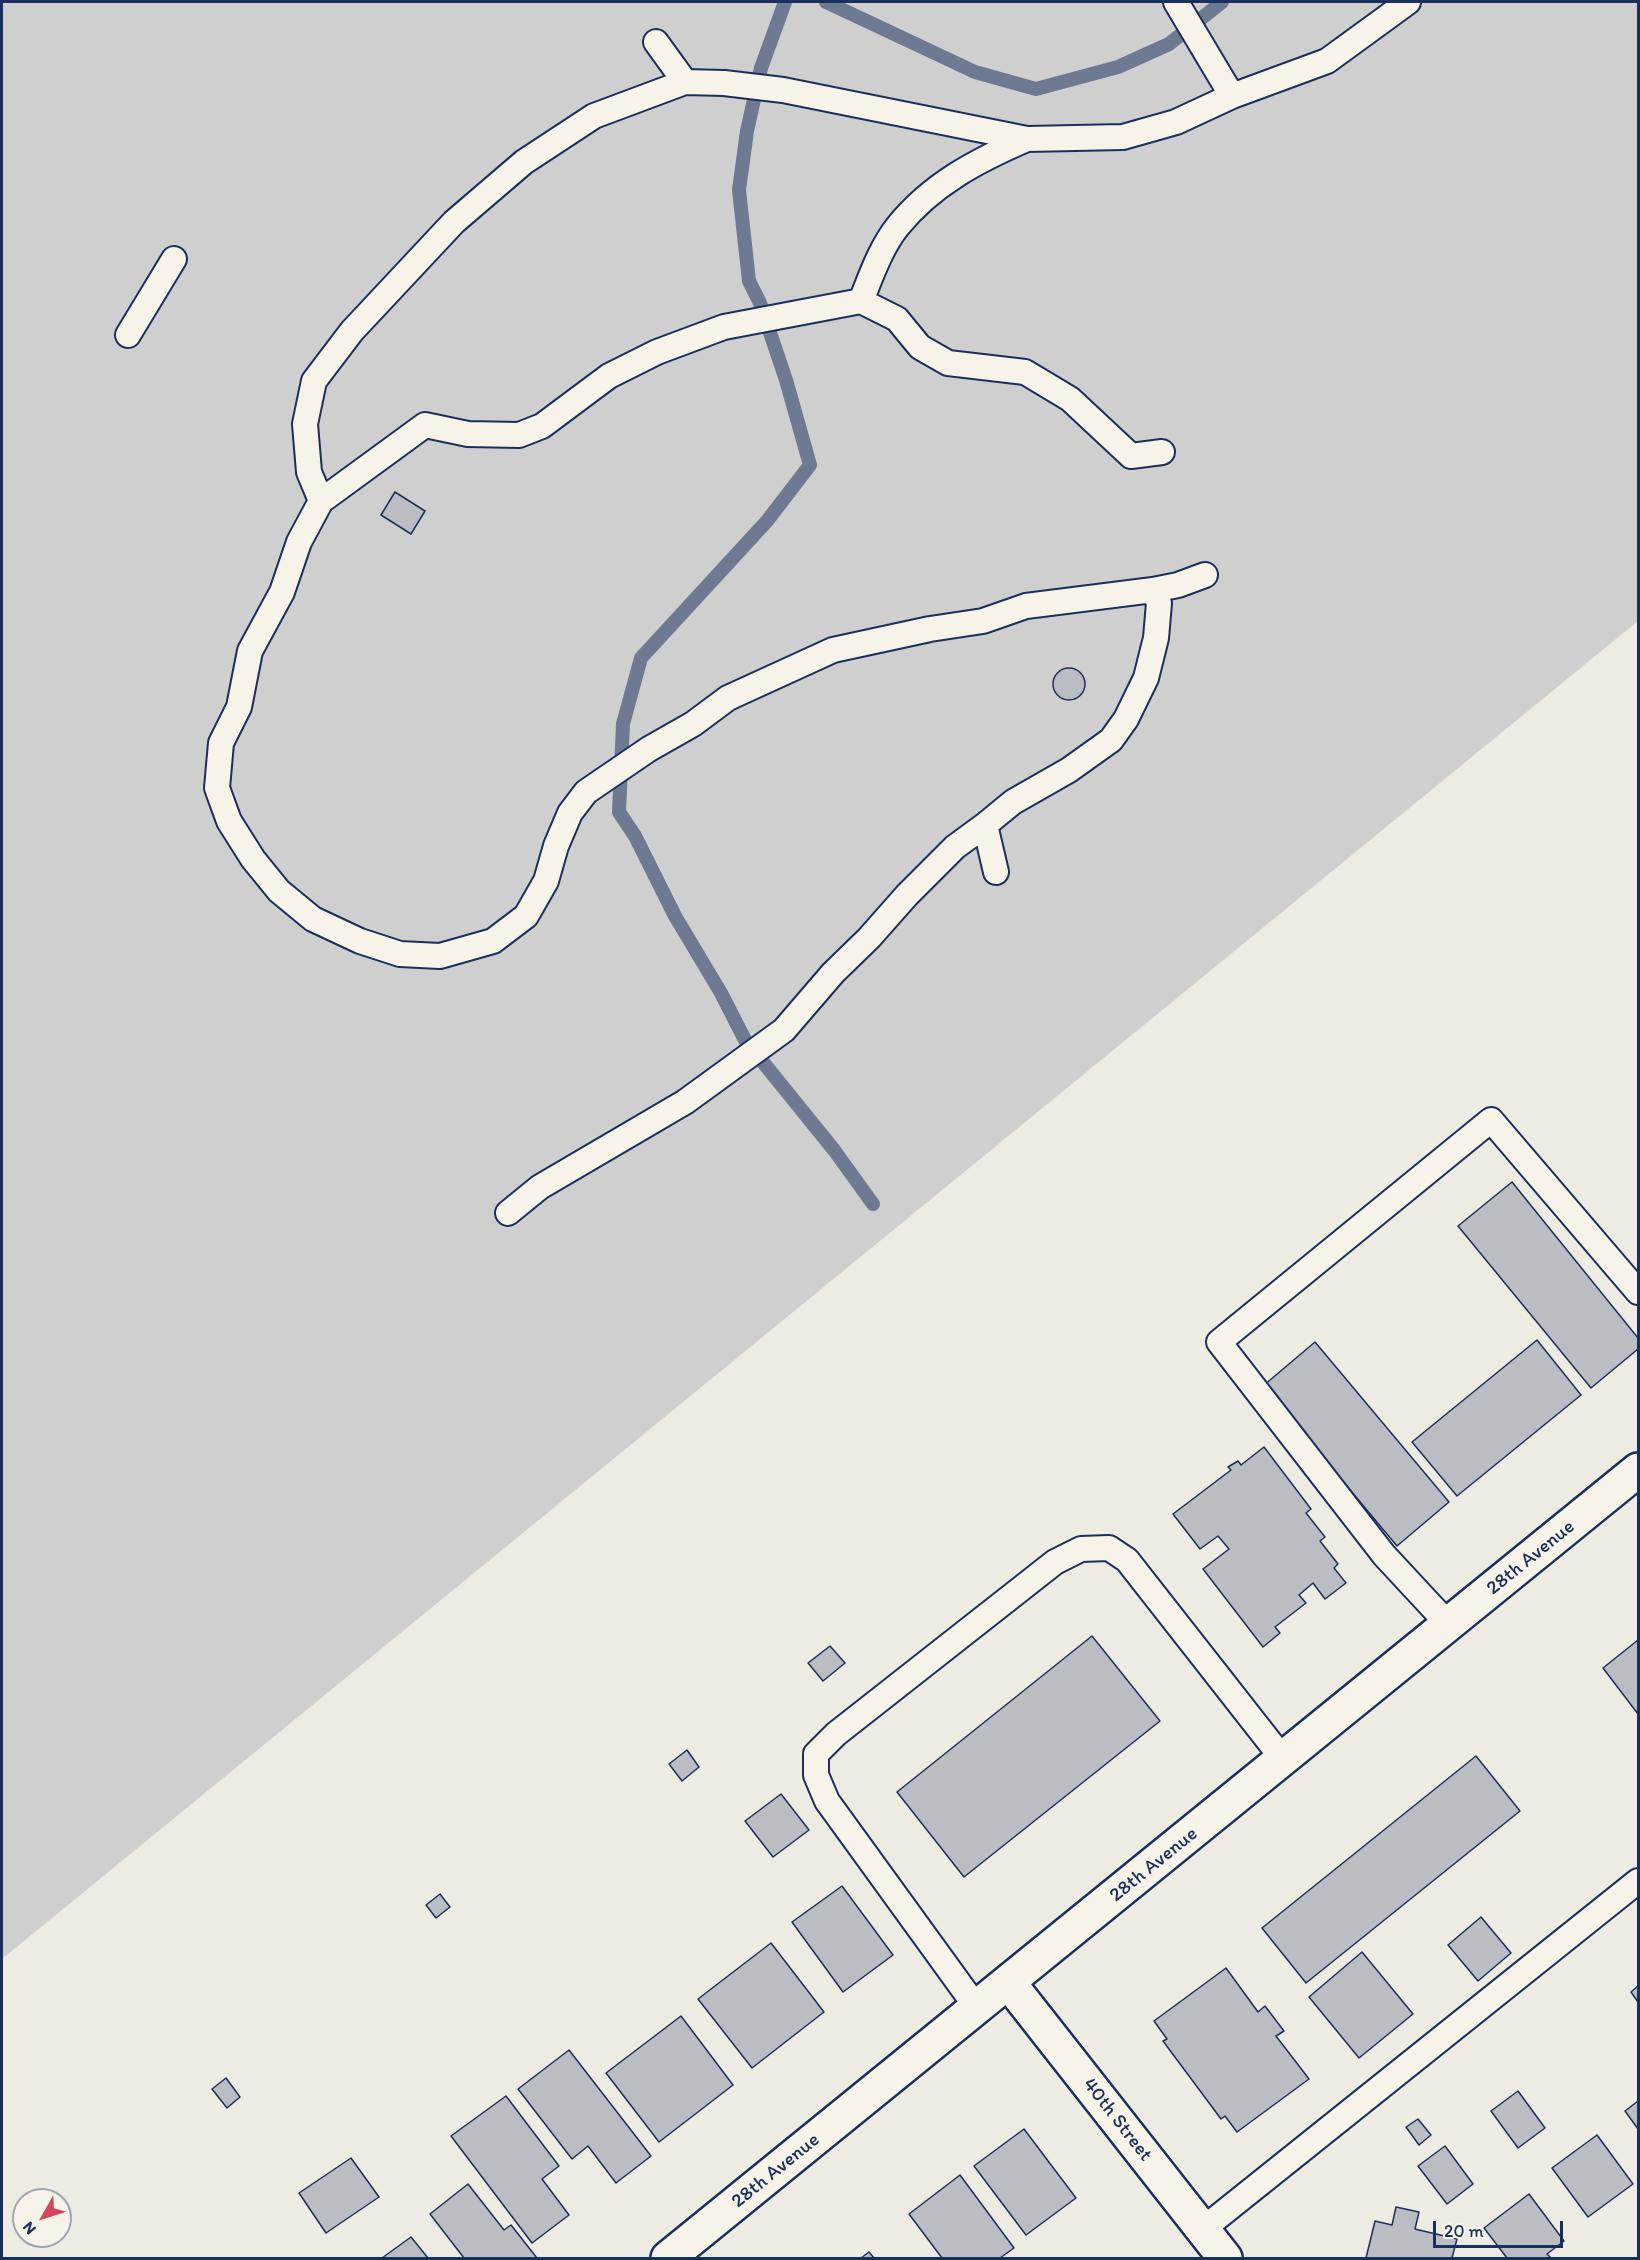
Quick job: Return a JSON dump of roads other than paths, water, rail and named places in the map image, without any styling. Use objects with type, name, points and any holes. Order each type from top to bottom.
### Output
[{"type":"street","name":"28th Avenue","points":[[668,2259],[1638,1470]]},
{"type":"street","name":"40th Street","points":[[1009,1983],[1225,2259]]},
{"type":"lane","points":[[321,501],[309,472],[306,424],[314,381],[352,331],[454,222],[524,162],[594,116],[685,82],[724,83],[783,90],[1027,139],[1123,137],[1176,122],[1232,96],[1327,61],[1408,2]]},
{"type":"lane","points":[[1177,3],[1232,96]]},
{"type":"lane","points":[[656,42],[685,82]]},
{"type":"lane","points":[[861,301],[873,270],[897,227],[932,191],[974,163],[1027,139]]},
{"type":"lane","points":[[128,335],[174,260]]},
{"type":"lane","points":[[1162,452],[1131,456],[1070,399],[1025,372],[948,363],[920,347],[897,319],[861,301],[724,327],[657,352],[609,376],[542,426],[519,435],[468,434],[425,425],[321,501],[299,542],[282,592],[250,651],[238,707],[221,743],[217,788],[229,821],[253,859],[279,891],[313,919],[360,941],[400,954],[440,956],[493,941],[526,916],[546,881],[556,846],[570,813],[586,792],[649,749],[693,724],[728,698],[833,650],[930,629],[983,621],[1026,606],[1153,590],[1178,585],[1205,575]]},
{"type":"lane","points":[[508,1213],[540,1187],[685,1102],[784,1030],[833,973],[955,847],[1013,802],[1069,770],[1111,740],[1126,719],[1146,678],[1156,638],[1159,603],[1153,590]]},
{"type":"lane","points":[[985,825],[996,872]]},
{"type":"lane","points":[[1449,1624],[1384,1555],[1219,1342],[1491,1120],[1638,1292]]},
{"type":"lane","points":[[977,2008],[827,1801],[816,1775],[816,1754],[836,1734],[1055,1562],[1081,1549],[1109,1548],[1127,1560],[1283,1759]]},
{"type":"lane","points":[[1203,2229],[1638,1881]]},
{"type":"waterway","points":[[785,2],[761,68],[747,131],[739,190],[749,281],[760,303],[786,380],[810,465],[767,521],[641,658],[623,724],[619,812],[635,836],[675,916],[721,993],[745,1040],[834,1150],[873,1204]]},
{"type":"waterway","points":[[826,2],[975,72],[1036,89],[1118,67],[1169,44],[1222,2]]}]
